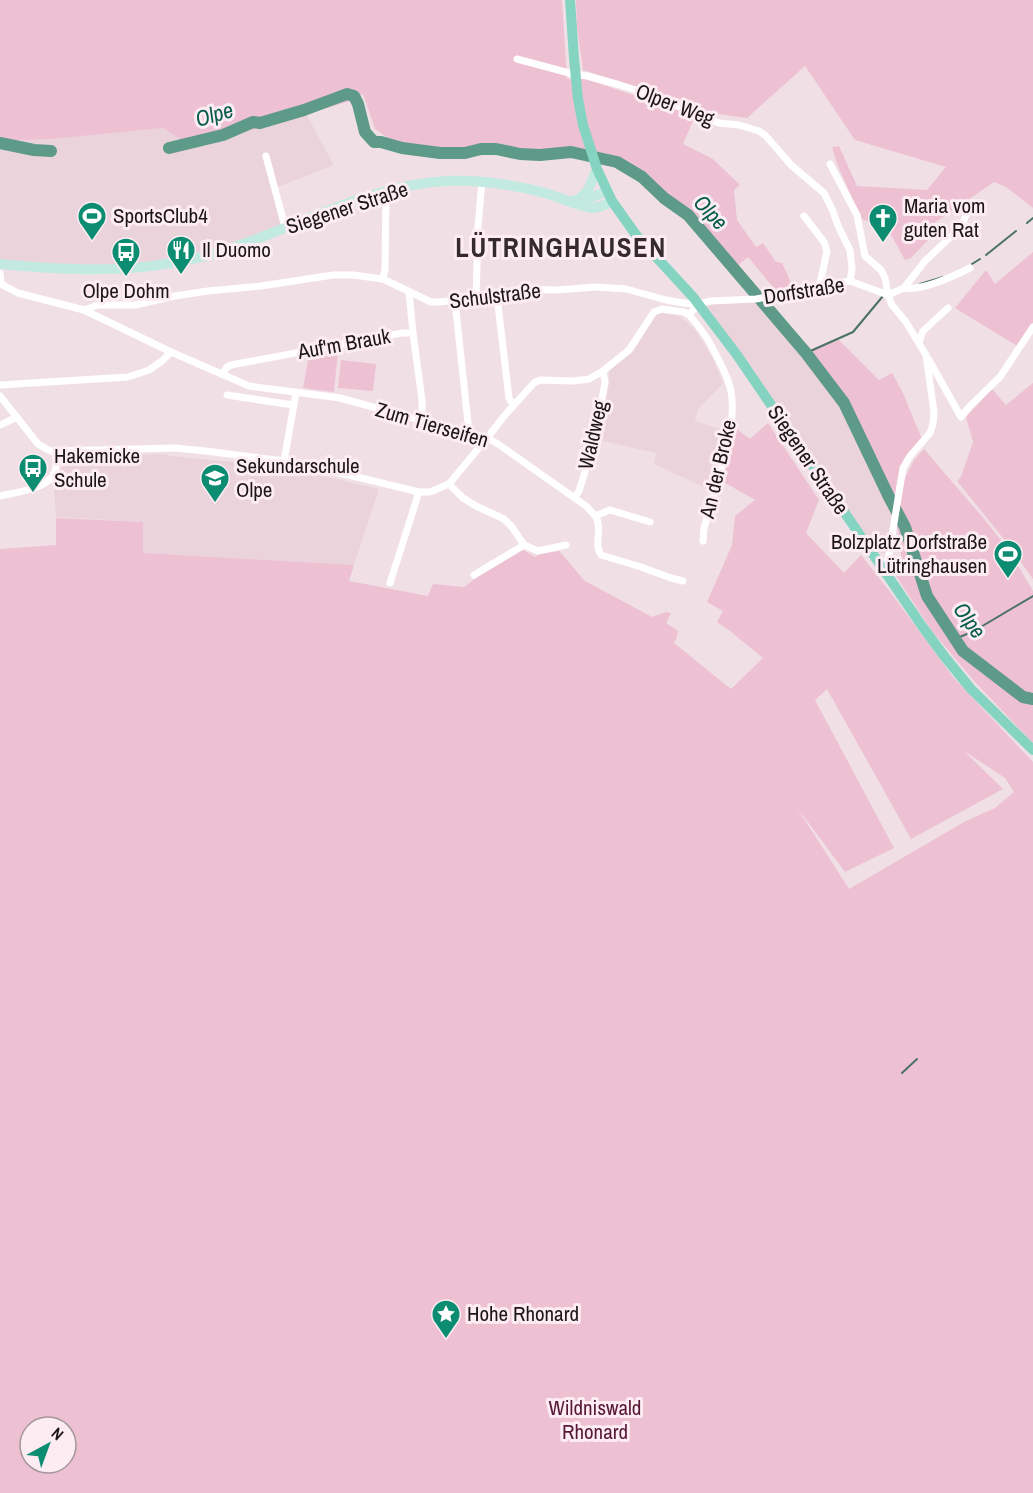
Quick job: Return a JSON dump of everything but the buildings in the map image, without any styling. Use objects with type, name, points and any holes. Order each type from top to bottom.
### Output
[{"type":"main road","name":"Siegener Straße","points":[[570,0],[578,99],[597,169],[610,196],[636,235],[698,304],[737,355],[881,567],[955,671],[1033,750]]},
{"type":"street","name":"Olper Weg","points":[[517,59],[620,85],[719,123],[739,125],[759,131],[791,165],[824,192],[850,250],[852,269],[850,281]]},
{"type":"street","points":[[266,156],[285,227]]},
{"type":"street","points":[[830,164],[857,215],[865,256],[882,270],[892,305],[919,342],[961,417],[1000,377],[1033,327]]},
{"type":"street","points":[[575,200],[588,190],[597,169]]},
{"type":"street","name":"Siegener Straße","points":[[0,264],[84,270],[162,265],[232,248],[386,192],[444,181],[482,181],[506,184],[575,200]]},
{"type":"street","points":[[476,299],[482,181]]},
{"type":"street","points":[[383,279],[386,192]]},
{"type":"street","points":[[575,200],[610,196]]},
{"type":"street","points":[[904,288],[925,261],[961,227],[966,215],[977,203]]},
{"type":"street","points":[[804,216],[824,242],[827,250],[819,288]]},
{"type":"street","points":[[888,295],[904,288],[913,288],[942,280],[970,268]]},
{"type":"street","points":[[0,273],[1,284],[18,293],[84,310]]},
{"type":"street","name":"Schulstraße","points":[[84,310],[98,305],[135,305],[175,296],[333,275],[383,279],[431,302],[498,296],[520,289],[557,290],[596,287],[626,289],[683,303],[698,304]]},
{"type":"street","name":"Dorfstraße","points":[[698,304],[711,300],[760,299],[850,281],[888,295]]},
{"type":"street","name":"Auf'm Brauk","points":[[409,292],[422,400],[422,421]]},
{"type":"street","points":[[498,296],[509,398],[513,405]]},
{"type":"street","points":[[455,301],[468,423],[466,433]]},
{"type":"street","points":[[0,396],[38,444],[47,450],[174,448],[284,461],[419,492],[430,492],[449,484],[513,405],[534,383],[540,380],[590,379],[629,350],[654,312],[662,309],[684,312],[689,315],[698,304]]},
{"type":"street","points":[[919,342],[928,326],[948,308]]},
{"type":"street","name":"Zum Tierseifen","points":[[84,310],[249,386],[340,398],[487,438],[575,497],[596,516]]},
{"type":"street","name":"An der Broke","points":[[689,315],[712,347],[720,363],[730,388],[732,405],[731,427],[704,528],[703,541]]},
{"type":"street","name":"Auf'm Brauk","points":[[222,374],[231,365],[402,333],[413,333]]},
{"type":"street","points":[[0,385],[128,377],[149,370],[171,352]]},
{"type":"street","points":[[881,567],[888,560],[901,476],[906,461],[930,433],[933,424],[934,412],[926,355]]},
{"type":"street","name":"Waldweg","points":[[575,497],[595,440],[605,382],[603,371]]},
{"type":"street","points":[[284,461],[296,393]]},
{"type":"street","points":[[227,394],[293,405]]},
{"type":"street","points":[[0,425],[17,417]]},
{"type":"street","points":[[0,496],[43,485],[51,479],[56,470],[56,451]]},
{"type":"street","points":[[449,484],[463,498],[504,519],[524,545],[538,551],[566,545]]},
{"type":"street","points":[[390,583],[419,492]]},
{"type":"street","points":[[650,522],[610,510],[596,516],[599,524],[598,550],[601,555],[683,581]]},
{"type":"street","points":[[474,575],[524,545]]},
{"type":"shaded area","points":[[306,114],[334,165],[275,188],[285,227],[162,265],[0,264],[0,141],[52,139],[163,128],[193,147]]},
{"type":"shaded area","points":[[716,302],[759,302],[804,355],[838,404],[892,509],[888,553],[877,552],[706,308]]},
{"type":"shaded area","points":[[660,313],[679,316],[695,330],[712,357],[723,383],[698,409],[695,421],[727,431],[710,490],[654,464],[656,453],[598,440],[609,373],[613,367],[634,351],[654,317]]},
{"type":"shaded area","name":"Sekundarschule Olpe","points":[[164,454],[284,467],[379,489],[354,565],[142,553],[143,522],[56,517],[54,488],[65,458]]},
{"type":"green space","points":[[0,0],[562,0],[567,79],[586,79],[695,116],[683,144],[713,159],[740,185],[734,190],[737,220],[756,247],[763,243],[776,262],[782,263],[793,287],[777,292],[748,257],[736,267],[687,209],[666,197],[645,175],[618,160],[572,150],[524,152],[485,146],[467,150],[444,150],[391,140],[375,129],[363,94],[351,101],[192,147],[163,128],[52,139],[0,141]]},
{"type":"green space","points":[[576,0],[1033,0],[1033,208],[1006,187],[994,182],[930,226],[927,233],[928,240],[911,258],[905,260],[890,233],[861,218],[832,147],[839,146],[857,186],[927,190],[946,167],[855,140],[805,66],[747,118],[697,111],[641,88],[583,70]]},
{"type":"green space","points":[[1033,252],[1033,327],[1019,347],[955,308],[986,270],[995,284]]},
{"type":"green space","points":[[837,338],[879,380],[892,373],[922,439],[908,455],[897,481],[894,502],[846,403],[807,353]]},
{"type":"green space","points":[[338,350],[334,392],[303,388],[309,355]]},
{"type":"green space","points":[[341,360],[376,364],[373,391],[338,388]]},
{"type":"green space","points":[[1033,383],[1033,579],[957,481],[961,477],[973,442],[966,417],[992,389],[1006,405]]},
{"type":"green space","name":"Wildniswald Rhonard","points":[[768,423],[819,500],[806,533],[844,573],[861,555],[953,677],[1033,762],[1033,1493],[0,1493],[0,549],[56,545],[56,518],[143,522],[143,553],[354,565],[349,581],[428,596],[433,584],[464,587],[523,550],[535,557],[559,551],[585,581],[652,617],[666,612],[671,613],[666,623],[678,631],[674,643],[731,689],[763,658],[717,622],[723,611],[707,602],[732,545],[735,516],[755,500],[720,480],[735,428],[750,439]],"holes":[[[827,689],[911,839],[1003,789],[964,751],[1005,778],[1014,792],[995,808],[964,822],[849,889],[796,806],[845,872],[894,848],[815,700]]]},
{"type":"green space","points":[[924,449],[1010,552],[1033,591],[1033,743],[974,681],[932,631],[894,573],[903,569],[897,527],[903,482],[914,460]]},
{"type":"waterway","name":"Olpe","points":[[169,148],[223,135],[253,122],[260,123],[304,110],[347,94],[354,96],[365,132],[374,142],[440,153],[465,153],[481,149],[540,155],[571,152],[617,162],[642,177],[664,198],[688,215],[806,353],[844,403],[905,527],[927,596],[963,651],[1023,697],[1033,699]]},
{"type":"waterway","name":"Olpe","points":[[0,143],[51,151]]},
{"type":"waterway","points":[[1027,223],[1033,218]]},
{"type":"waterway","points":[[986,255],[1016,231]]},
{"type":"waterway","points":[[972,264],[980,259]]},
{"type":"waterway","points":[[920,284],[943,277]]},
{"type":"waterway","points":[[806,353],[853,332],[883,296]]},
{"type":"waterway","points":[[955,639],[974,631],[1033,596]]},
{"type":"waterway","points":[[902,1073],[917,1059]]},
{"type":"place","name":"SportsClub4","points":[[92,242]]},
{"type":"place","name":"Maria vom guten Rat","points":[[883,244]]},
{"type":"place","name":"Il Duomo","points":[[181,276]]},
{"type":"place","name":"Olpe Dohm","points":[[126,278]]},
{"type":"place","name":"Hakemicke Schule","points":[[33,494]]},
{"type":"place","name":"Sekundarschule Olpe","points":[[215,504]]},
{"type":"place","name":"Bolzplatz Dorfstraße Lütringhausen","points":[[1008,580]]},
{"type":"place","name":"Hohe Rhonard","points":[[446,1340]]},
{"type":"district","name":"LÜTRINGHAUSEN","points":[[561,248]]}]
